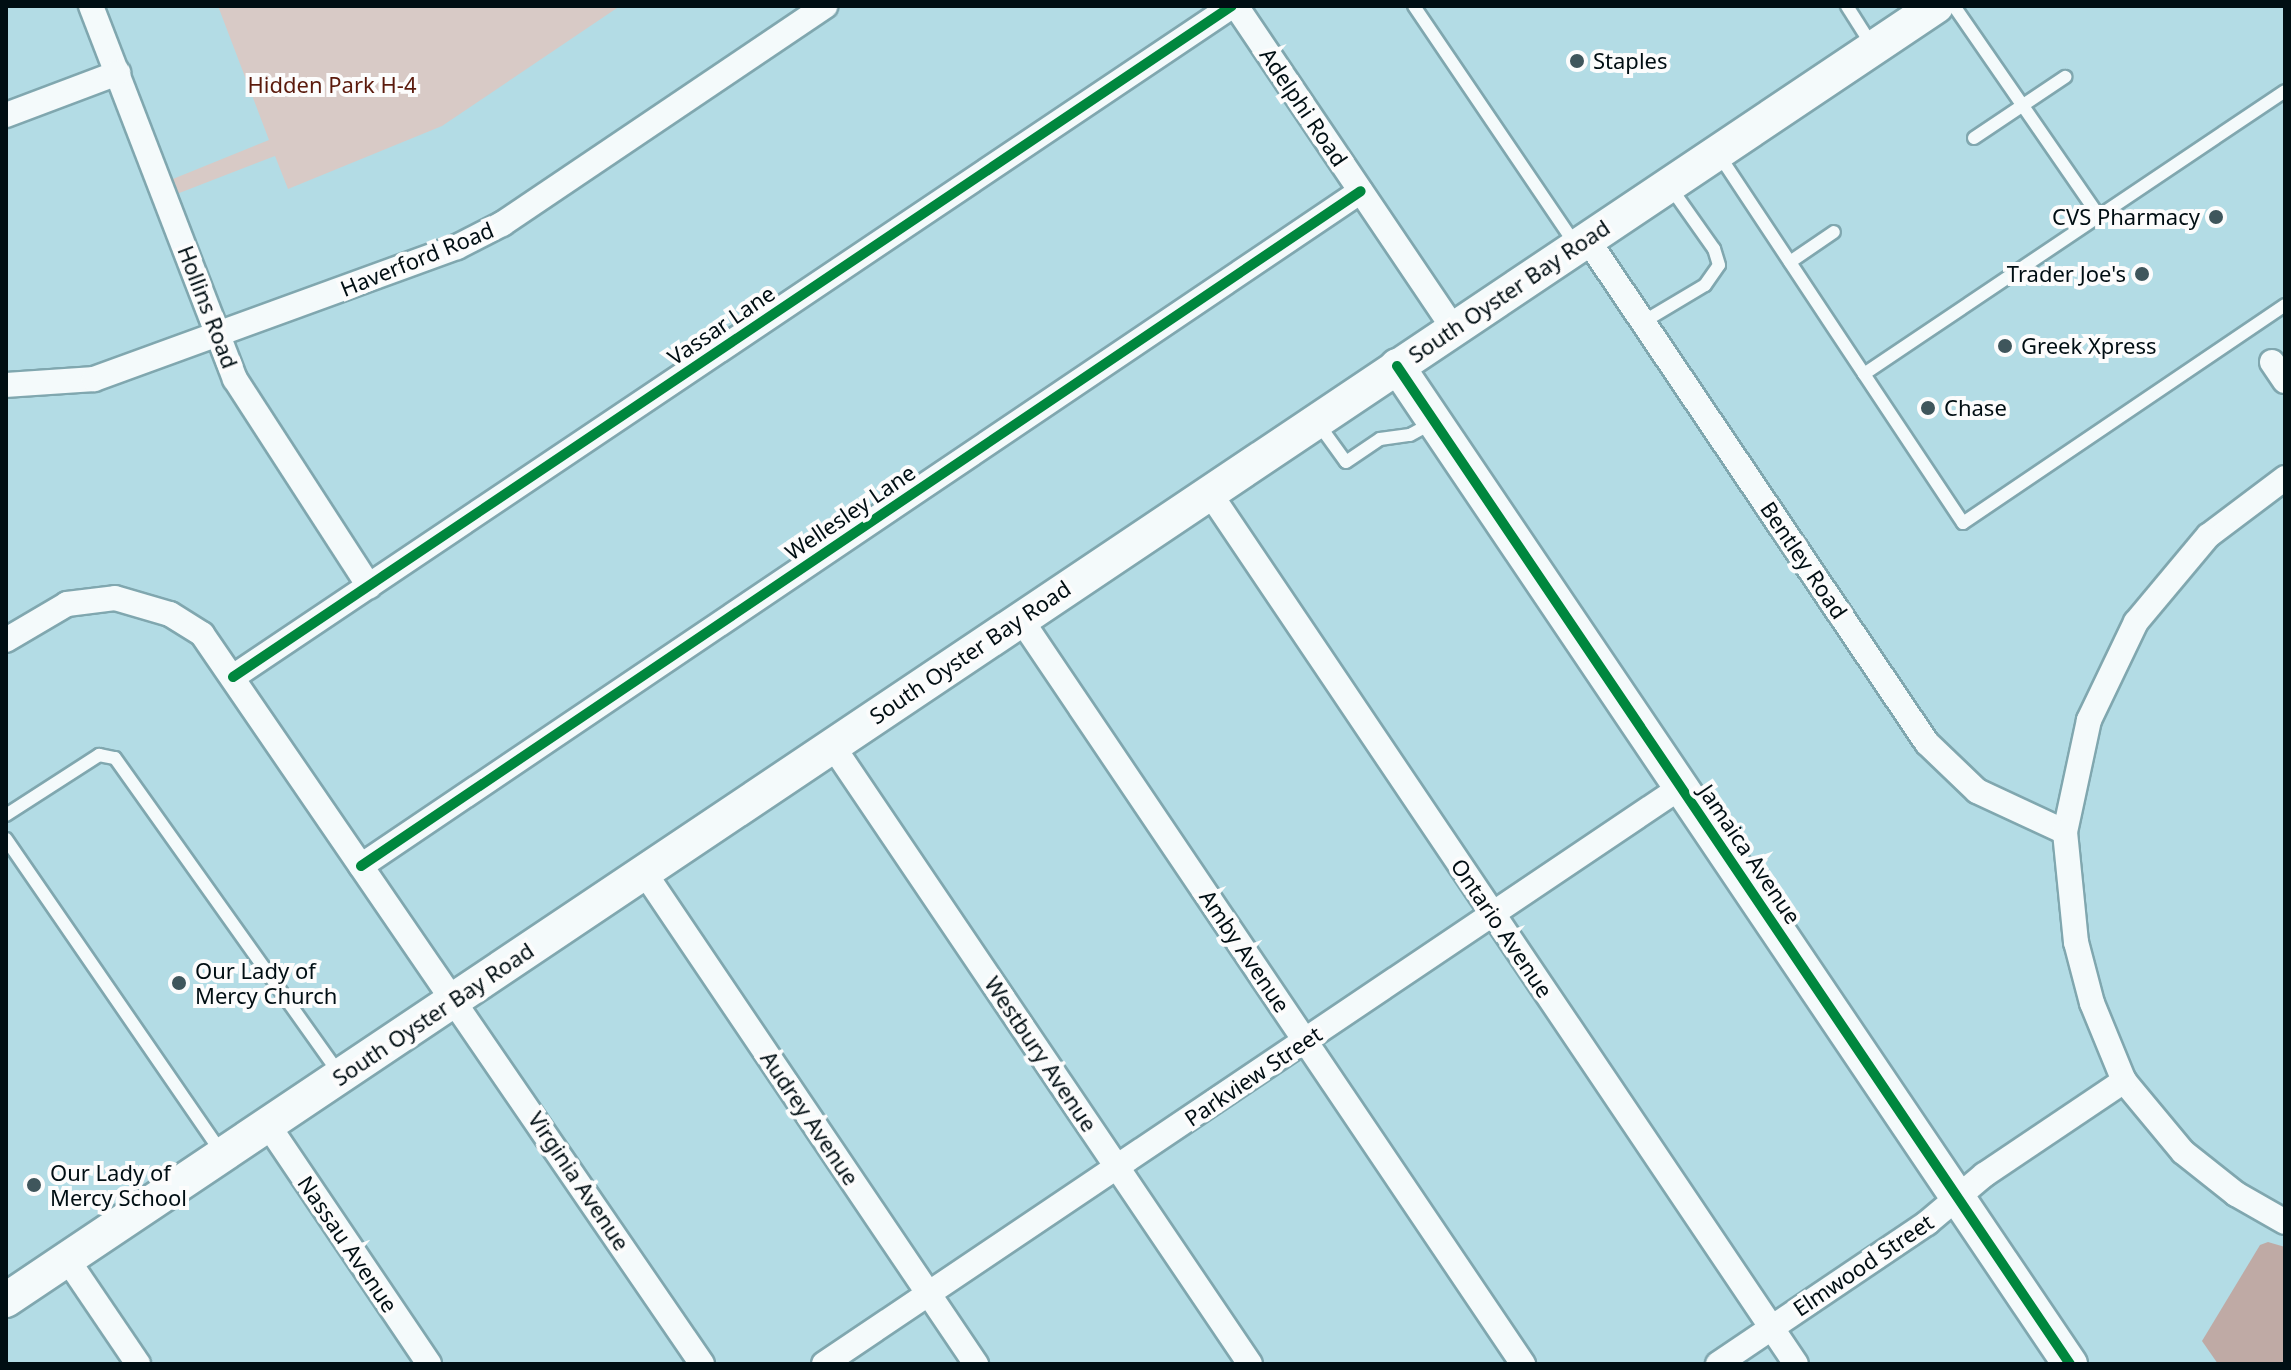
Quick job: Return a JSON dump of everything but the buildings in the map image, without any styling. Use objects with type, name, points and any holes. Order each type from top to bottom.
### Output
[{"type":"main road","name":"South Oyster Bay Road","points":[[6,1300],[1936,6]]},
{"type":"main road","name":"Jamaica Avenue","points":[[1397,366],[2070,1364]]},
{"type":"street","name":"Hollins Road","points":[[91,6],[219,336],[252,411],[369,586]]},
{"type":"street","name":"Haverford Road","points":[[6,385],[94,379],[457,247],[502,224],[825,6]]},
{"type":"street","name":"Adelphi Road","points":[[1234,6],[1453,328]]},
{"type":"street","name":"Vassar Lane","points":[[233,677],[1234,6]]},
{"type":"street","points":[[6,115],[118,73]]},
{"type":"street","name":"Wellesley Lane","points":[[361,866],[1361,191]]},
{"type":"street","name":"Bentley Road","points":[[1582,242],[1643,322],[1927,743],[1977,791],[2065,832]]},
{"type":"street","points":[[2285,478],[2208,536],[2136,622],[2089,720],[2065,832],[2076,942],[2092,1003],[2124,1081],[2183,1152],[2236,1194],[2285,1222]]},
{"type":"street","name":"Ontario Avenue","points":[[1209,492],[1796,1364]]},
{"type":"street","name":"Virginia Avenue","points":[[6,640],[67,604],[115,598],[170,614],[202,634],[702,1364]]},
{"type":"street","name":"Amby Avenue","points":[[1020,618],[1523,1364]]},
{"type":"street","name":"Westbury Avenue","points":[[832,745],[1250,1364]]},
{"type":"street","name":"Parkview Street","points":[[824,1364],[1681,787]]},
{"type":"street","name":"Audrey Avenue","points":[[644,872],[976,1364]]},
{"type":"street","name":"Elmwood Street","points":[[1718,1364],[2124,1081]]},
{"type":"street","name":"Nassau Avenue","points":[[268,1125],[429,1364]]},
{"type":"street","points":[[67,1259],[138,1364]]},
{"type":"lane","points":[[1414,6],[1582,242]]},
{"type":"lane","points":[[1847,6],[1874,48]]},
{"type":"lane","points":[[1954,6],[2099,216]]},
{"type":"lane","points":[[1974,138],[2065,77]]},
{"type":"lane","points":[[1864,374],[2285,91]]},
{"type":"lane","points":[[1717,152],[1963,523],[2285,305]]},
{"type":"lane","points":[[1643,322],[1705,285],[1719,265],[1714,249],[1668,185]]},
{"type":"lane","points":[[1790,262],[1834,232]]},
{"type":"lane","points":[[1316,420],[1346,462],[1380,439],[1410,435],[1434,422]]},
{"type":"lane","points":[[6,815],[108,754],[341,1075]]},
{"type":"lane","points":[[6,839],[223,1154]]},
{"type":"green space","name":"Hidden Park H-4","points":[[218,6],[620,6],[442,126],[288,189],[275,156],[169,197],[163,183],[269,140]]},
{"type":"shaded area","points":[[2268,1242],[2285,1247],[2285,1364],[2218,1364],[2202,1341],[2260,1245]]},
{"type":"cycle path","points":[[233,677],[1232,6]]},
{"type":"cycle path","points":[[361,866],[1361,191]]},
{"type":"cycle path","points":[[1397,366],[2070,1364]]},
{"type":"place","name":"Staples","points":[[1577,61]]},
{"type":"place","name":"CVS Pharmacy","points":[[2216,217]]},
{"type":"place","name":"Trader Joe's","points":[[2142,274]]},
{"type":"place","name":"Greek Xpress","points":[[2005,346]]},
{"type":"place","name":"Chase","points":[[1928,408]]},
{"type":"place","name":"Our Lady of Mercy Church","points":[[179,983]]},
{"type":"place","name":"Our Lady of Mercy School","points":[[34,1185]]}]
